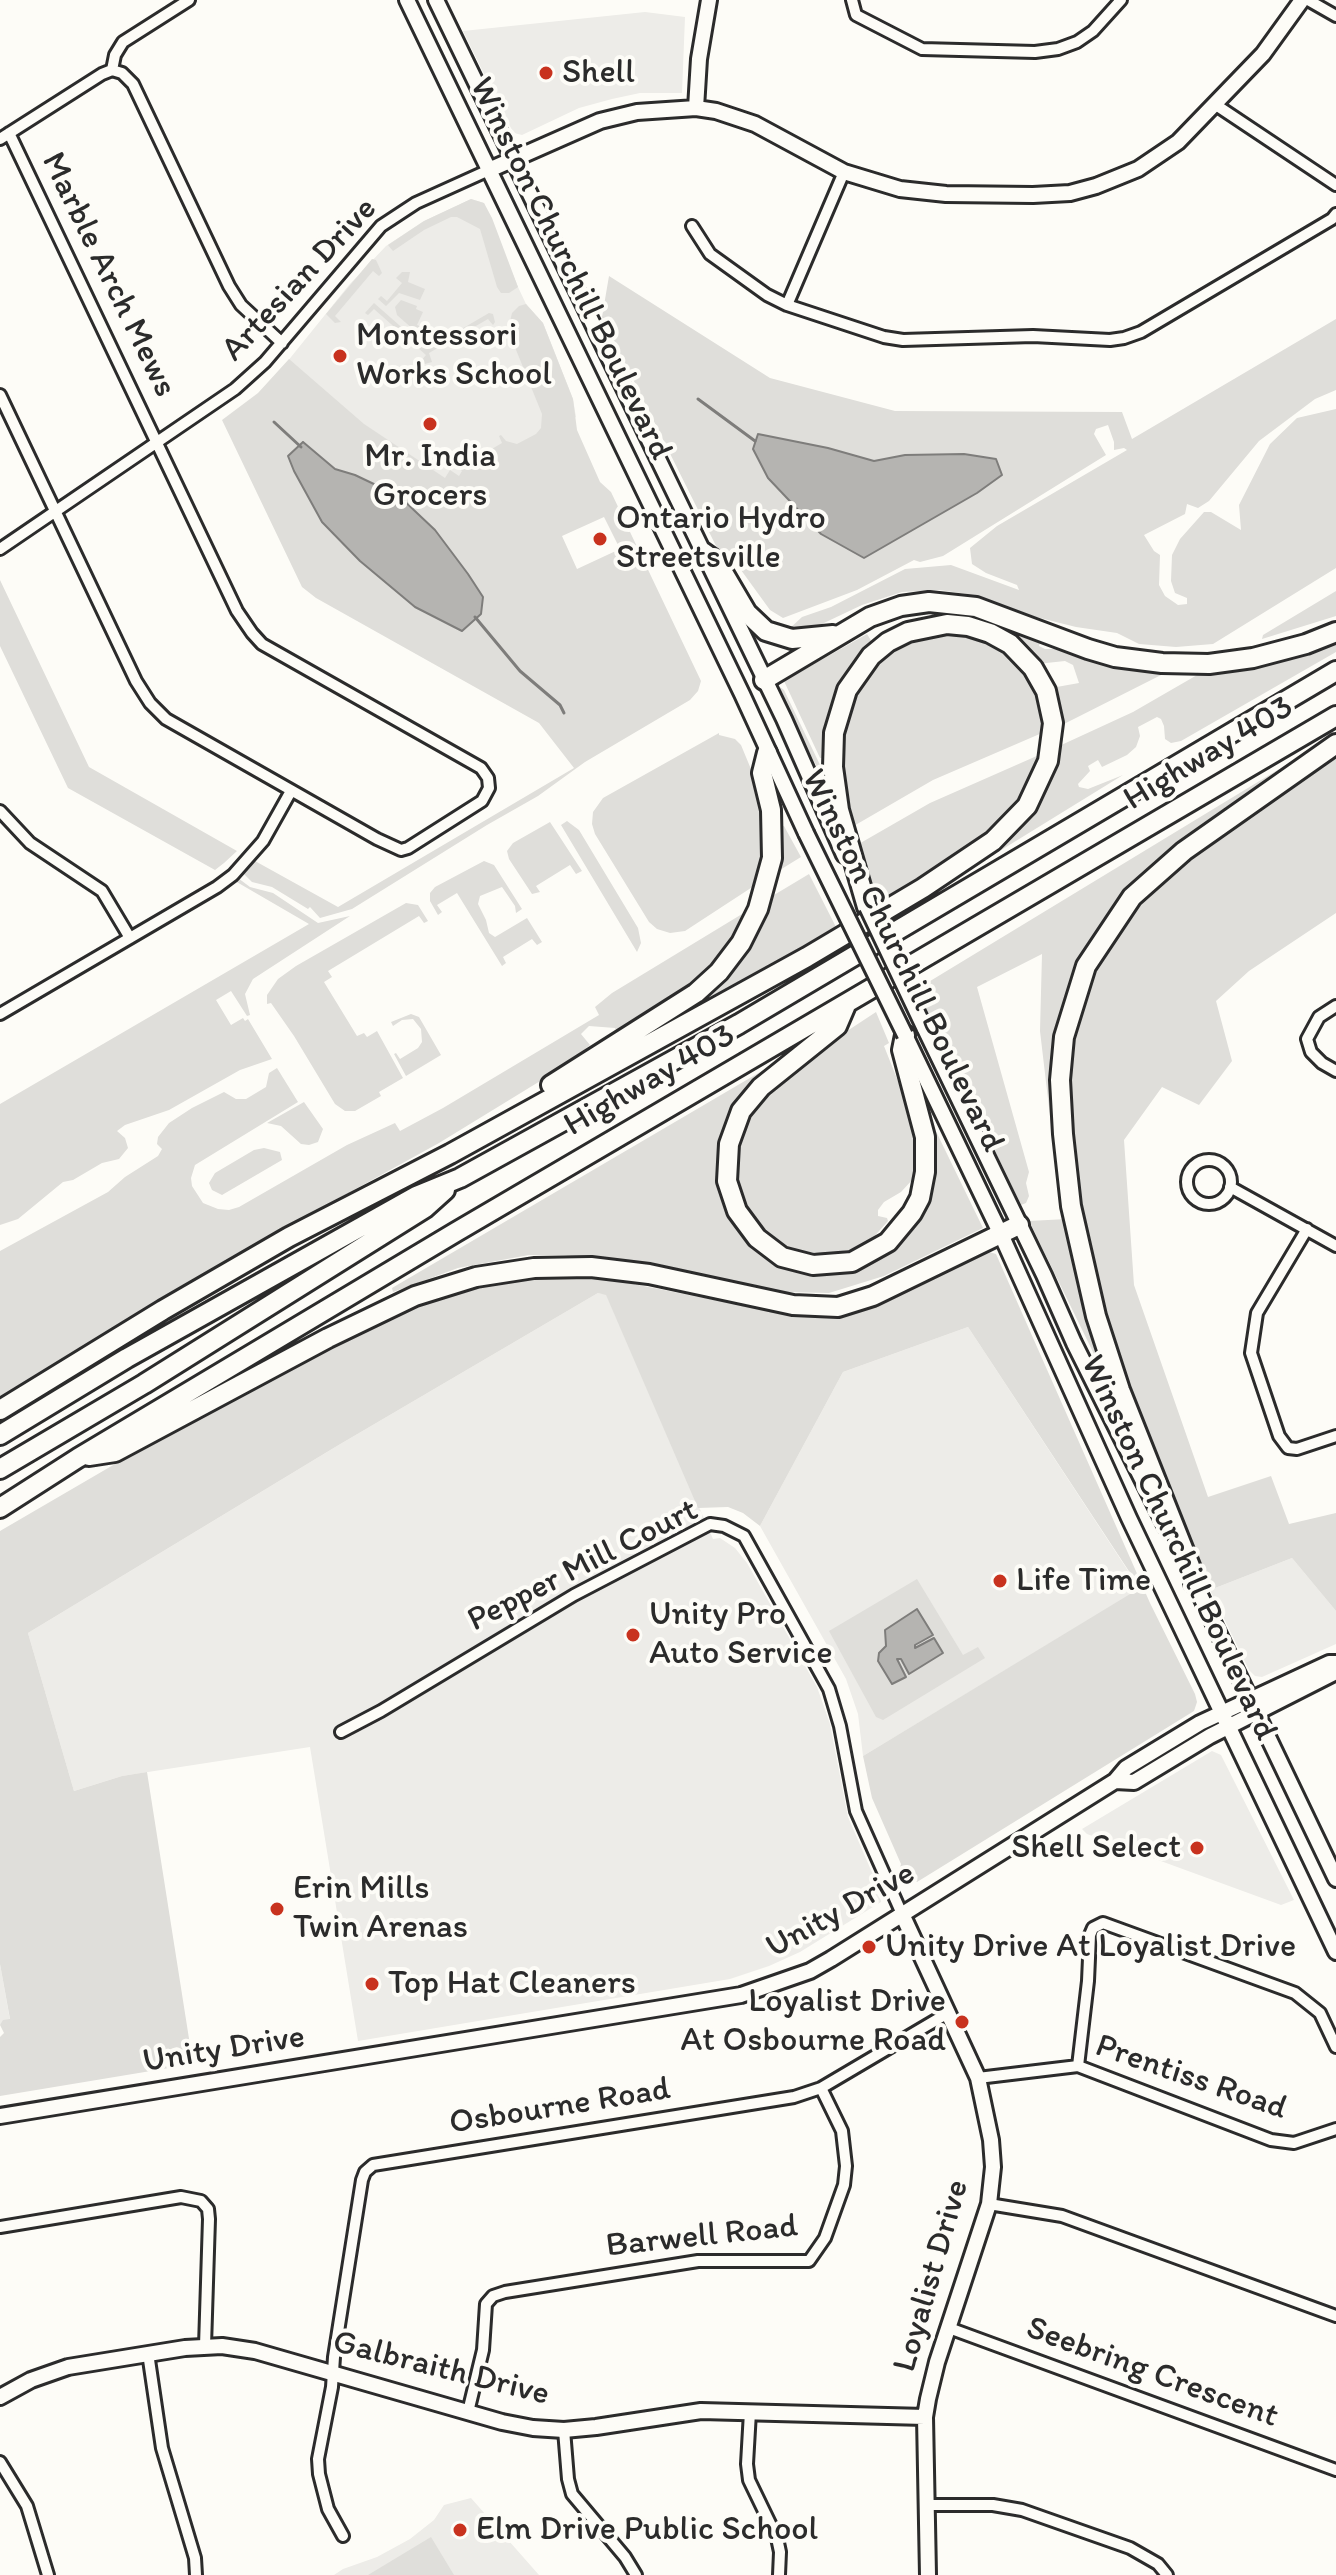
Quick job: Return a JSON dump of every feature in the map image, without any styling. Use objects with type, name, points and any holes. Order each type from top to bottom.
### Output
[{"type":"highway","points":[[703,552],[717,562],[747,613],[766,631],[792,639],[820,634],[840,635]]},
{"type":"highway","points":[[764,680],[886,611],[929,602],[976,607],[1080,647],[1115,657],[1162,663],[1209,664],[1253,658],[1306,644],[1336,632]]},
{"type":"highway","points":[[0,1410],[289,1237],[450,1154],[807,957],[993,841],[1027,806],[1048,761],[1053,723],[1050,706],[1033,668],[1018,651],[997,636],[968,626],[932,625],[908,632],[888,642],[864,664],[840,708],[832,757],[833,812],[867,907]]},
{"type":"highway","name":"Highway 403","points":[[0,1435],[127,1358],[416,1196],[460,1178],[739,1024],[1336,671]]},
{"type":"highway","name":"Highway 403","points":[[0,1508],[483,1215],[1336,716]]},
{"type":"highway","points":[[1194,1583],[1194,1576],[1120,1390],[1096,1316],[1071,1206],[1064,1149],[1060,1080],[1064,1037],[1086,966],[1132,897],[1184,851],[1336,744]]},
{"type":"highway","points":[[450,1154],[500,1115],[643,1029],[696,993],[727,962],[751,926],[770,872],[772,818],[762,773],[767,753]]},
{"type":"highway","points":[[846,1005],[837,1026],[761,1087],[741,1111],[729,1144],[727,1181],[737,1211],[757,1238],[782,1257],[813,1265],[852,1262],[888,1242],[912,1213],[922,1188],[926,1150],[920,1108],[902,1050],[905,1035]]},
{"type":"highway","points":[[0,1469],[144,1384],[425,1208],[460,1178]]},
{"type":"highway","points":[[78,1458],[115,1452],[415,1296],[476,1277],[534,1268],[591,1267],[649,1274],[793,1305],[838,1307],[873,1296],[1019,1225]]},
{"type":"main road","name":"Winston Churchill Boulevard","points":[[407,0],[1000,1234],[1129,1518],[1336,1952]]},
{"type":"main road","name":"Winston Churchill Boulevard","points":[[436,0],[764,680],[833,812]]},
{"type":"main road","points":[[696,108],[699,59],[709,0]]},
{"type":"main road","points":[[489,170],[581,128],[618,116],[696,108],[755,124],[844,172],[880,184],[928,193],[1070,193],[1138,169],[1178,142],[1263,54],[1305,0]]},
{"type":"main road","name":"Winston Churchill Boulevard","points":[[867,907],[1074,1343],[1194,1583],[1336,1879]]},
{"type":"main road","name":"Unity Drive","points":[[0,2116],[273,2074],[741,1995],[810,1971],[1115,1781],[1126,1768],[1200,1723],[1225,1720],[1329,1663],[1336,1666]]},
{"type":"main road","name":"Loyalist Drive","points":[[902,1914],[978,2078],[991,2140],[993,2167],[989,2204],[937,2362],[925,2417],[928,2575]]},
{"type":"main road","name":"Galbraith Drive","points":[[0,2397],[31,2380],[68,2367],[205,2346],[255,2351],[517,2426],[564,2430],[701,2411],[925,2417]]},
{"type":"street","points":[[112,70],[115,55],[123,42],[189,0]]},
{"type":"street","points":[[852,0],[856,15],[864,21],[922,49],[1035,52],[1058,49],[1077,42],[1093,31],[1121,0]]},
{"type":"street","points":[[1305,0],[1336,16]]},
{"type":"street","points":[[4,136],[102,74],[112,70],[122,73],[133,84],[235,296],[282,343]]},
{"type":"street","points":[[1216,105],[1336,185]]},
{"type":"street","name":"Marble Arch Mews","points":[[4,136],[157,441],[237,611],[252,633],[262,644],[481,768],[488,778],[489,788],[482,801],[401,850],[291,791]]},
{"type":"street","name":"Artesian Drive","points":[[0,549],[235,389],[282,343],[381,226],[416,203],[489,170]]},
{"type":"street","points":[[787,305],[844,172]]},
{"type":"street","points":[[692,226],[710,254],[767,295],[787,305],[884,337],[903,340],[1033,336],[1110,340],[1141,332],[1336,214]]},
{"type":"street","points":[[0,395],[136,681],[150,703],[166,719],[291,791],[263,841],[238,870],[217,887],[0,1014]]},
{"type":"street","points":[[0,811],[8,822],[48,857],[102,891],[130,938]]},
{"type":"street","points":[[1336,1006],[1319,1017],[1307,1039],[1311,1052],[1336,1071]]},
{"type":"street","points":[[1204,1160],[1219,1162],[1229,1172],[1230,1187],[1216,1203],[1202,1203],[1190,1194],[1186,1180],[1192,1167],[1204,1160]]},
{"type":"street","points":[[1230,1187],[1336,1246]]},
{"type":"street","points":[[1307,1229],[1257,1313],[1251,1353],[1279,1436],[1288,1448],[1297,1449],[1336,1436]]},
{"type":"street","name":"Pepper Mill Court","points":[[341,1732],[574,1595],[710,1524],[724,1526],[744,1536],[829,1689],[840,1726],[856,1811],[902,1914]]},
{"type":"street","points":[[1078,2066],[1090,1935],[1093,1928],[1103,1923],[1295,1993],[1320,2013],[1336,2047]]},
{"type":"street","name":"Osbourne Road","points":[[343,2536],[328,2509],[318,2459],[362,2180],[373,2165],[780,2100],[821,2088],[948,2013]]},
{"type":"street","name":"Prentiss Road","points":[[978,2078],[1078,2066],[1271,2140],[1294,2143],[1336,2129]]},
{"type":"street","name":"Barwell Road","points":[[468,2412],[483,2350],[486,2304],[493,2296],[698,2261],[809,2261],[825,2238],[844,2185],[846,2166],[842,2131],[821,2088]]},
{"type":"street","points":[[0,2227],[181,2197],[201,2201],[208,2209],[209,2219],[205,2346]]},
{"type":"street","points":[[989,2204],[1062,2216],[1336,2316]]},
{"type":"street","name":"Seebring Crescent","points":[[949,2328],[1336,2470]]},
{"type":"street","points":[[148,2353],[162,2448],[195,2558],[196,2575]]},
{"type":"street","points":[[750,2412],[749,2480],[777,2538],[779,2575]]},
{"type":"street","points":[[564,2430],[572,2494],[625,2557],[636,2575]]},
{"type":"street","points":[[0,2462],[27,2506],[48,2575]]},
{"type":"street","points":[[927,2505],[993,2505],[1022,2510],[1130,2548],[1158,2564],[1167,2575]]},
{"type":"shaded area","points":[[645,12],[685,17],[682,93],[640,93],[612,99],[579,108],[522,135],[514,133],[508,123],[463,31]]},
{"type":"shaded area","points":[[471,199],[484,203],[526,304],[543,323],[573,399],[576,417],[455,490],[359,427],[287,362],[349,285],[386,246],[424,221]]},
{"type":"shaded area","points":[[471,199],[484,203],[492,218],[518,287],[509,293],[501,293],[497,287],[480,229],[457,217],[424,230],[393,251],[388,245],[424,221]]},
{"type":"shaded area","points":[[372,259],[376,260],[382,273],[379,276],[373,271],[335,316],[341,322],[335,323],[326,314]]},
{"type":"shaded area","points":[[402,272],[410,272],[408,282],[425,289],[420,300],[399,293],[386,306],[378,299],[381,296],[387,301],[402,283],[396,278]]},
{"type":"shaded area","points":[[609,276],[770,378],[895,411],[1122,412],[1132,439],[1336,319],[1336,390],[1315,399],[1259,441],[1209,501],[1198,508],[1187,504],[1185,514],[1144,535],[1160,555],[1159,585],[1165,596],[1178,605],[1187,604],[1187,598],[1175,593],[1171,581],[1172,555],[1180,539],[1204,512],[1211,512],[1241,530],[1239,505],[1270,444],[1297,418],[1336,409],[1336,568],[1213,644],[1176,647],[1139,644],[1117,633],[1076,627],[1024,614],[975,595],[939,590],[902,592],[862,605],[807,631],[788,630],[802,617],[831,607],[905,569],[951,565],[1019,590],[1017,585],[972,564],[970,548],[997,526],[1127,450],[1114,450],[1108,425],[1096,429],[1094,434],[1106,455],[943,556],[920,562],[914,560],[857,590],[783,618],[770,610],[733,559],[723,560],[602,317]]},
{"type":"shaded area","points":[[401,300],[423,312],[417,325],[427,329],[423,338],[397,315],[395,307]]},
{"type":"shaded area","points":[[374,303],[429,348],[489,313],[493,314],[495,322],[493,325],[488,319],[429,353],[432,362],[425,364],[421,361],[426,355],[374,309],[368,315],[365,313]]},
{"type":"shaded area","points":[[526,304],[543,323],[573,399],[577,430],[600,482],[611,492],[701,681],[698,691],[690,700],[585,762],[538,796],[352,909],[320,918],[310,907],[308,909],[272,887],[252,882],[243,873],[255,861],[338,907],[574,768],[539,723],[316,598],[302,587],[222,420],[258,393],[289,359],[364,424],[445,478],[450,470],[459,476],[462,471],[453,463],[457,462],[461,467],[502,443],[499,436],[517,444],[541,428],[542,414],[508,330],[512,313]],"holes":[[[604,517],[620,549],[577,569],[562,536]]]},
{"type":"shaded area","points":[[758,434],[874,461],[905,455],[964,454],[996,459],[1002,475],[977,493],[864,558],[821,534],[768,478],[753,449]]},
{"type":"shaded area","points":[[303,442],[335,469],[399,496],[435,530],[483,597],[481,614],[462,631],[415,607],[360,561],[322,522],[294,471],[288,456]]},
{"type":"shaded area","points":[[0,580],[89,767],[237,851],[215,870],[68,788],[0,646]]},
{"type":"shaded area","points":[[1336,591],[1336,616],[1262,639],[1263,635]]},
{"type":"shaded area","points":[[1000,626],[1040,642],[1039,646],[1045,649],[1056,649],[1133,669],[1167,672],[1058,727],[1051,688],[1079,683],[1073,665],[1065,661],[1037,664],[998,630]]},
{"type":"shaded area","points":[[867,634],[872,647],[826,758],[820,758],[784,681]]},
{"type":"shaded area","points":[[936,634],[974,637],[1008,656],[1024,672],[1033,687],[1039,705],[1042,733],[933,780],[852,827],[843,790],[840,743],[848,710],[860,686],[881,662],[909,642]]},
{"type":"shaded area","points":[[1336,640],[1336,652],[1181,741],[1171,743],[1165,739],[1164,726],[1157,717],[1138,727],[1140,736],[1136,747],[1102,767],[1098,760],[1088,766],[1090,771],[1078,784],[1088,789],[1123,775],[998,852],[996,846],[1057,747],[1133,712],[1204,671]]},
{"type":"shaded area","points":[[780,687],[822,769],[819,771],[779,693]]},
{"type":"shaded area","points":[[719,733],[741,745],[753,774],[762,815],[767,815],[757,884],[685,931],[670,933],[657,929],[649,922],[595,834],[593,812],[603,798]]},
{"type":"shaded area","points":[[1322,743],[1210,825],[1086,953],[1056,1133],[1052,1133],[1040,1031],[1042,954],[977,987],[1029,1172],[1026,1183],[1029,1196],[1026,1203],[1021,1205],[917,989]]},
{"type":"shaded area","points":[[1336,754],[1336,913],[1249,971],[1216,1001],[1232,1061],[1199,1105],[1162,1087],[1124,1140],[1134,1285],[1208,1497],[1271,1476],[1289,1524],[1336,1513],[1336,1611],[1292,1558],[1210,1590],[1129,1385],[1124,1386],[1091,1268],[1072,1156],[1069,1075],[1078,1015],[1097,961],[1131,911],[1179,865]]},
{"type":"shaded area","points":[[1039,755],[1014,807],[989,833],[903,891],[901,889],[877,902],[857,845],[930,803]]},
{"type":"shaded area","points":[[567,821],[579,830],[638,928],[641,943],[637,952],[561,825]]},
{"type":"shaded area","points":[[550,822],[582,871],[576,874],[570,865],[536,886],[540,892],[532,894],[507,851],[513,843]]},
{"type":"shaded area","points":[[784,826],[801,857],[775,873],[779,827]]},
{"type":"shaded area","points":[[484,861],[494,865],[522,909],[516,913],[515,906],[502,887],[480,896],[478,904],[489,933],[495,937],[527,918],[542,942],[537,945],[532,939],[503,957],[506,963],[502,966],[457,893],[437,905],[442,912],[438,915],[430,901],[430,893],[435,887]]},
{"type":"shaded area","points":[[809,874],[836,927],[756,977],[753,974],[659,1031],[656,1027],[687,1009],[769,898]]},
{"type":"shaded area","points":[[238,878],[250,887],[273,893],[318,923],[350,916],[253,979],[245,994],[250,1015],[247,1016],[231,991],[216,1000],[231,1025],[243,1018],[245,1021],[248,1019],[272,1059],[240,1070],[169,1110],[125,1125],[117,1131],[125,1138],[128,1148],[119,1159],[102,1163],[73,1180],[63,1182],[18,1219],[0,1225],[0,1104],[309,924],[235,881]]},
{"type":"shaded area","points":[[406,903],[418,905],[428,921],[424,923],[419,916],[328,971],[332,977],[324,982],[357,1036],[364,1033],[367,1037],[377,1031],[403,1078],[355,1111],[345,1111],[335,1104],[294,1036],[271,1003],[267,1004],[267,995],[278,979],[296,966]]},
{"type":"shaded area","points":[[747,911],[732,940],[714,963],[682,992],[618,1034],[615,1028],[589,1026],[581,1034],[590,1045],[568,1064],[439,1143],[216,1266],[0,1401],[0,1251],[108,1192],[158,1156],[162,1149],[157,1144],[158,1137],[169,1123],[224,1092],[236,1099],[246,1099],[266,1087],[269,1073],[277,1068],[298,1102],[195,1165],[191,1178],[192,1186],[203,1203],[218,1209],[239,1207],[347,1145],[395,1123],[400,1131],[443,1108],[599,1015],[595,1007],[612,993]]},
{"type":"shaded area","points":[[876,1012],[889,1043],[884,1046],[909,1109],[917,1163],[913,1179],[901,1192],[884,1202],[878,1216],[888,1221],[859,1248],[827,1254],[794,1250],[775,1240],[757,1224],[738,1191],[734,1154],[747,1116],[774,1086]]},
{"type":"shaded area","points":[[411,1014],[419,1017],[441,1055],[406,1076],[394,1054],[400,1059],[418,1048],[422,1042],[421,1029],[413,1019],[402,1020],[393,1026],[391,1022]]},
{"type":"shaded area","points":[[784,1058],[737,1105],[729,1210],[810,1269],[902,1236],[928,1122],[931,1121],[983,1228],[884,1276],[829,1293],[786,1292],[623,1261],[564,1255],[529,1255],[458,1268],[393,1292],[392,1288]]},
{"type":"shaded area","points":[[304,1102],[323,1129],[318,1142],[309,1145],[301,1144],[281,1126],[267,1123]]},
{"type":"shaded area","points":[[264,1148],[280,1152],[282,1160],[222,1195],[212,1190],[209,1183],[215,1173],[254,1150]]},
{"type":"shaded area","points":[[1067,1219],[1112,1391],[1029,1221]]},
{"type":"shaded area","points":[[996,1254],[1150,1603],[1195,1694],[1197,1702],[1194,1711],[917,1882],[906,1880],[899,1871],[901,1864],[872,1798],[863,1756],[1140,1588],[968,1327],[843,1372],[760,1526],[743,1513],[728,1507],[698,1508],[606,1295],[598,1293],[28,1633],[74,1791],[122,1776],[147,1772],[193,2064],[0,2096],[0,2037],[4,2033],[0,2025],[3,2020],[10,2019],[0,1964],[0,1531],[230,1400],[400,1314],[455,1293],[496,1282],[538,1277],[598,1277],[780,1313],[821,1316],[874,1304],[973,1258],[972,1255]]},
{"type":"shaded area","points":[[598,1293],[606,1294],[713,1539],[720,1538],[735,1548],[747,1563],[817,1687],[830,1724],[848,1817],[880,1891],[881,1902],[800,1952],[730,1979],[358,2041],[310,1747],[122,1776],[74,1791],[28,1633]]},
{"type":"shaded area","points":[[968,1327],[1140,1589],[863,1756],[858,1714],[846,1679],[760,1526],[843,1372]]},
{"type":"shaded area","points":[[1292,1558],[1336,1611],[1336,1644],[1262,1677],[1255,1676],[1249,1670],[1210,1590]]},
{"type":"shaded area","points":[[917,1579],[963,1655],[978,1647],[985,1658],[883,1720],[876,1717],[829,1631]]},
{"type":"shaded area","points":[[917,1609],[933,1635],[915,1645],[915,1648],[934,1638],[943,1653],[909,1674],[901,1659],[897,1659],[906,1677],[892,1684],[878,1661],[879,1653],[886,1646],[885,1630]]},
{"type":"shaded area","points":[[1212,1751],[1221,1755],[1294,1900],[1281,1905],[1087,1834],[1082,1829]]},
{"type":"shaded area","points":[[0,1964],[10,2020],[0,2025]]},
{"type":"shaded area","name":"Elm Drive Public School","points":[[471,2498],[539,2575],[334,2575],[410,2539],[434,2520],[444,2505]]},
{"type":"shaded area","points":[[431,2537],[454,2575],[368,2575]]},
{"type":"waterway","points":[[698,399],[755,441]]},
{"type":"waterway","points":[[274,422],[301,447]]},
{"type":"waterway","points":[[475,617],[520,671],[560,705],[564,713]]},
{"type":"place","name":"Shell","points":[[546,73]]},
{"type":"place","name":"Montessori Works School","points":[[340,356]]},
{"type":"place","name":"Mr. India Grocers","points":[[430,424]]},
{"type":"place","name":"Ontario Hydro Streetsville","points":[[600,539]]},
{"type":"place","name":"Life Time","points":[[1000,1581]]},
{"type":"place","name":"Unity Pro Auto Service","points":[[633,1635]]},
{"type":"place","name":"Shell Select","points":[[1197,1848]]},
{"type":"place","name":"Erin Mills Twin Arenas","points":[[277,1909]]},
{"type":"place","name":"Unity Drive At Loyalist Drive","points":[[869,1947]]},
{"type":"place","name":"Top Hat Cleaners","points":[[372,1984]]},
{"type":"place","name":"Loyalist Drive At Osbourne Road","points":[[962,2022]]},
{"type":"place","name":"Elm Drive Public School","points":[[460,2530]]}]
